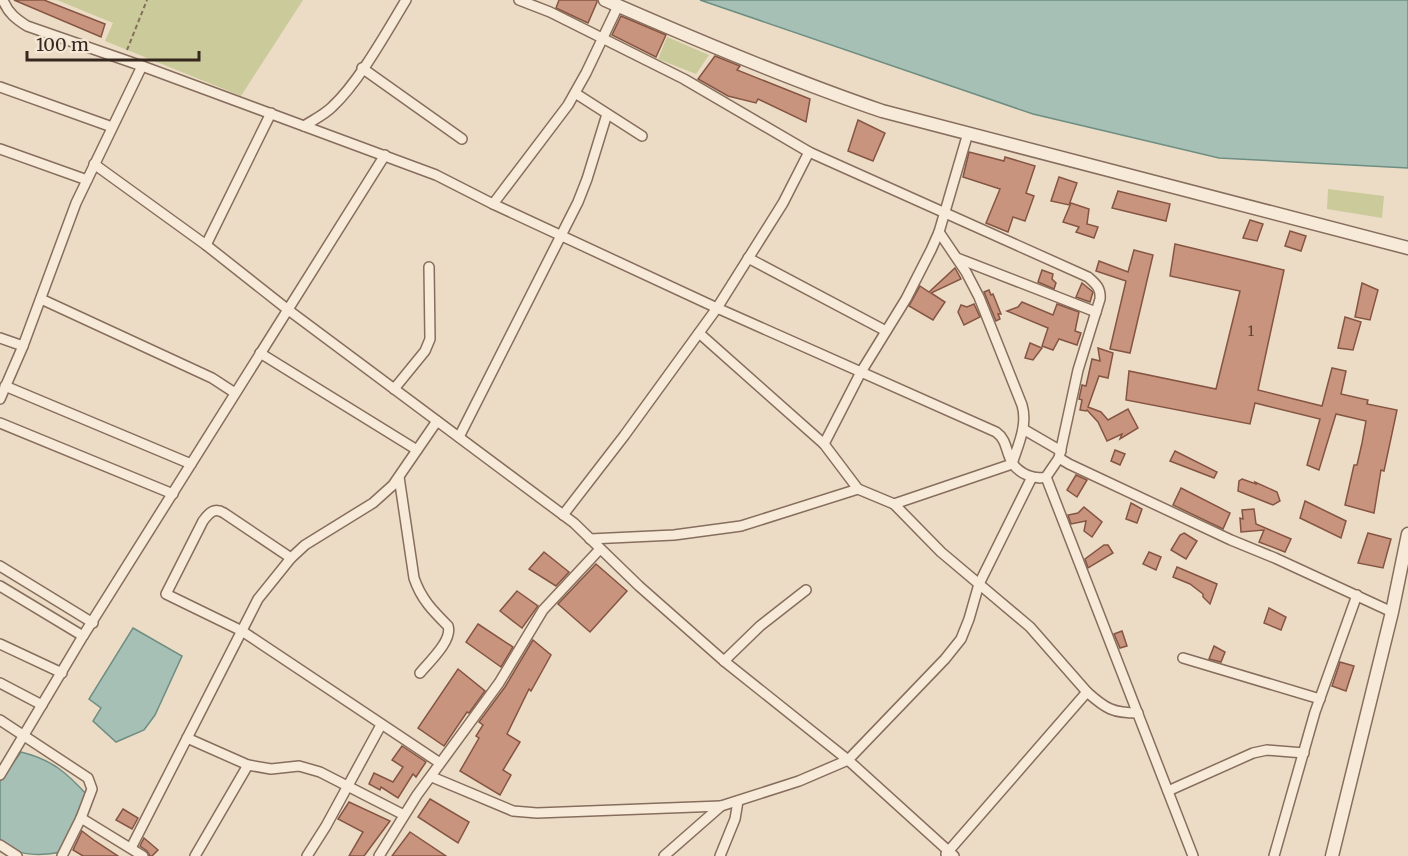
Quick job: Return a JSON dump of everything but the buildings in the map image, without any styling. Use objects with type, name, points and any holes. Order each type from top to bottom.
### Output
[{"type":"street","points":[[3,0],[6,9],[27,26],[124,58],[436,175],[493,204],[717,308],[996,432],[1001,435],[1012,464],[1032,477],[1046,477]]},
{"type":"street","points":[[304,126],[330,109],[340,98],[406,0]]},
{"type":"street","points":[[519,0],[536,5],[603,37],[684,79],[809,152],[1088,277],[1100,290],[1100,299],[1078,370],[1060,454],[1046,477]]},
{"type":"street","points":[[605,0],[678,32],[882,111],[1408,248]]},
{"type":"street","points":[[493,204],[575,93],[618,6]]},
{"type":"street","points":[[0,399],[23,346],[87,180],[142,66]]},
{"type":"street","points":[[362,68],[462,138]]},
{"type":"street","points":[[0,87],[112,127]]},
{"type":"street","points":[[575,93],[642,136]]},
{"type":"street","points":[[206,245],[271,113]]},
{"type":"street","points":[[459,437],[562,235],[587,179],[607,114]]},
{"type":"street","points":[[824,444],[861,372],[906,299],[939,232],[968,133]]},
{"type":"street","points":[[0,149],[87,180]]},
{"type":"street","points":[[563,515],[717,308],[783,203],[809,152]]},
{"type":"street","points":[[0,775],[83,636],[385,155]]},
{"type":"street","points":[[94,164],[206,245],[287,309],[563,515],[724,661],[848,760],[949,854],[1087,692]]},
{"type":"street","points":[[939,232],[979,297],[1023,405],[1025,413],[1023,429],[1012,464]]},
{"type":"street","points":[[748,258],[886,331]]},
{"type":"street","points":[[957,258],[1096,312]]},
{"type":"street","points":[[394,389],[425,351],[430,339],[429,267]]},
{"type":"street","points":[[41,299],[212,378],[235,393]]},
{"type":"street","points":[[699,333],[824,444],[858,489],[894,504],[941,552],[1030,627],[1087,692],[1109,710],[1138,713]]},
{"type":"street","points":[[0,339],[23,346]]},
{"type":"street","points":[[260,353],[417,450]]},
{"type":"street","points":[[6,386],[191,464]]},
{"type":"street","points":[[131,848],[258,599],[291,558],[305,545],[372,503],[393,485],[437,421]]},
{"type":"street","points":[[0,423],[173,494]]},
{"type":"street","points":[[1023,429],[1060,454],[1069,464],[1392,612]]},
{"type":"street","points":[[894,504],[1012,464]]},
{"type":"street","points":[[399,477],[414,578],[425,603],[448,626],[450,631],[448,639],[420,674]]},
{"type":"street","points":[[432,777],[513,812],[721,806],[799,781],[848,760],[945,659],[961,639],[979,584],[1032,477]]},
{"type":"street","points":[[1046,477],[1193,856]]},
{"type":"street","points":[[590,539],[674,536],[741,526],[858,489]]},
{"type":"street","points":[[291,558],[220,511],[210,512],[202,521],[166,594],[242,631],[440,763]]},
{"type":"street","points":[[1332,856],[1392,612],[1408,534]]},
{"type":"street","points":[[379,856],[440,763],[499,683],[543,610],[600,549]]},
{"type":"street","points":[[0,566],[93,623]]},
{"type":"street","points":[[0,586],[83,636]]},
{"type":"street","points":[[724,661],[760,626],[806,590]]},
{"type":"street","points":[[1274,856],[1320,699],[1357,595]]},
{"type":"street","points":[[0,644],[62,673]]},
{"type":"street","points":[[1183,658],[1320,699]]},
{"type":"street","points":[[0,683],[42,705]]},
{"type":"street","points":[[0,720],[87,778],[92,784],[81,818],[62,856]]},
{"type":"street","points":[[307,856],[381,725]]},
{"type":"street","points":[[187,738],[248,765],[271,768],[304,767],[320,772],[405,815]]},
{"type":"street","points":[[1168,791],[1253,753],[1267,750],[1304,753]]},
{"type":"street","points":[[195,856],[248,765]]},
{"type":"street","points":[[720,856],[735,819],[738,801]]},
{"type":"street","points":[[663,856],[721,806]]},
{"type":"street","points":[[81,818],[142,856]]},
{"type":"street","points":[[0,846],[17,856]]},
{"type":"path","points":[[124,58],[147,0]]},
{"type":"green space","points":[[57,0],[303,0],[241,96],[105,41],[113,23]]},
{"type":"green space","points":[[667,37],[709,55],[696,74],[658,59]]},
{"type":"green space","points":[[1328,189],[1384,196],[1382,218],[1327,209]]},
{"type":"shaded area","points":[[700,0],[1408,0],[1408,168],[1219,158],[1033,114]]},
{"type":"shaded area","points":[[133,628],[182,656],[155,715],[144,730],[116,742],[93,721],[101,708],[89,699]]},
{"type":"shaded area","points":[[21,752],[59,768],[89,797],[61,852],[21,853],[0,843],[0,781]]}]
